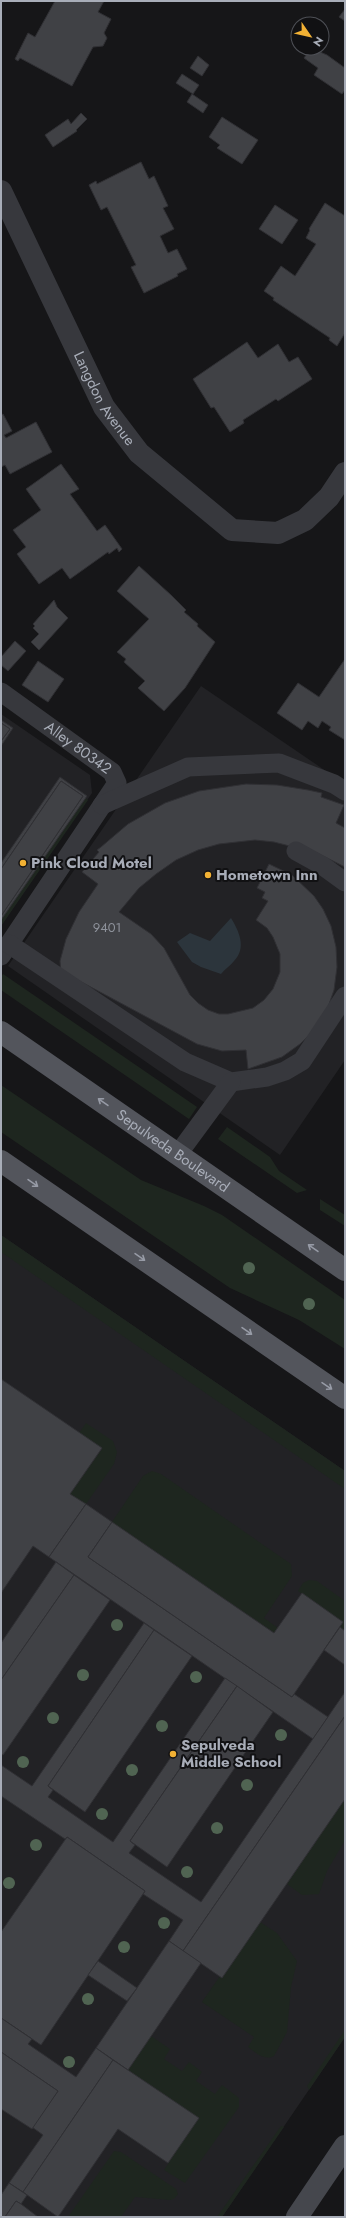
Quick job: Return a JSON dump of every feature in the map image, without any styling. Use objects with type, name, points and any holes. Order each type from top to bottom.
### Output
[{"type":"main road","name":"Sepulveda Boulevard","points":[[1,1032],[345,1270]]},
{"type":"main road","points":[[1,1161],[345,1398]]},
{"type":"main road","points":[[297,2217],[345,2146]]},
{"type":"street","name":"Langdon Avenue","points":[[1,191],[104,407],[139,453],[232,530],[278,533],[305,520],[329,497],[345,473]]},
{"type":"lane","name":"Alley 80342","points":[[1,692],[112,772],[117,783],[5,950]]},
{"type":"lane","points":[[102,805],[188,767],[279,763],[334,784],[345,791]]},
{"type":"lane","points":[[296,851],[323,866],[345,882]]},
{"type":"lane","points":[[5,950],[185,1062],[231,1082],[267,1077],[285,1071],[302,1061],[345,996]]},
{"type":"lane","points":[[178,1154],[231,1082]]},
{"type":"shaded area","name":"Hometown Inn","points":[[201,686],[345,784],[345,1060],[280,1155],[8,966]]},
{"type":"shaded area","name":"Pink Cloud Motel","points":[[1,714],[90,775],[92,793],[1,926]]},
{"type":"shaded area","points":[[83,796],[88,800],[1,926],[1,916]]},
{"type":"shaded area","points":[[231,918],[239,934],[241,945],[240,951],[234,961],[221,974],[192,962],[177,942],[190,933],[210,941]]},
{"type":"shaded area","points":[[3,974],[197,1107],[189,1119],[1,990],[1,977]]},
{"type":"shaded area","points":[[1,1085],[141,1180],[222,1215],[345,1300],[345,1349],[299,1320],[230,1288],[1,1132]]},
{"type":"shaded area","points":[[227,1127],[270,1157],[279,1171],[307,1190],[297,1193],[218,1139]]},
{"type":"shaded area","points":[[320,1199],[345,1215],[345,1226],[320,1210]]},
{"type":"shaded area","name":"Sepulveda Middle School","points":[[1,1235],[345,1471],[345,2037],[222,2217],[1,2217]]},
{"type":"shaded area","points":[[1,1235],[345,1471],[345,1489],[1,1252]]},
{"type":"shaded area","points":[[86,1423],[113,1441],[117,1452],[114,1464],[86,1504],[70,1494],[102,1449],[79,1433]]},
{"type":"shaded area","points":[[152,1471],[161,1474],[291,1564],[292,1576],[264,1618],[278,1628],[274,1633],[112,1522],[143,1476]]},
{"type":"shaded area","points":[[309,1580],[317,1581],[345,1601],[345,1631],[340,1627],[343,1622],[298,1591],[303,1583]]},
{"type":"shaded area","points":[[345,1799],[345,1840],[327,1871],[319,1894],[302,1895],[287,1884]]},
{"type":"shaded area","points":[[260,1922],[277,1933],[297,1961],[291,1987],[287,2032],[274,2056],[267,2058],[260,2056],[248,2047],[254,2037],[202,2002],[220,1976],[223,1977]]},
{"type":"shaded area","points":[[345,2030],[345,2037],[309,2090],[307,2086]]},
{"type":"shaded area","points":[[151,2036],[170,2049],[164,2059],[182,2071],[189,2062],[202,2072],[196,2081],[215,2094],[222,2085],[239,2098],[239,2107],[185,2183],[164,2170],[198,2118],[128,2070]]},
{"type":"shaded area","points":[[281,2126],[284,2127],[222,2217],[217,2217]]},
{"type":"shaded area","points":[[114,2151],[121,2152],[176,2189],[178,2194],[171,2200],[135,2197],[121,2217],[68,2217]]},
{"type":"building","points":[[55,1],[104,1],[98,12],[111,19],[104,33],[107,38],[103,46],[93,47],[72,86],[20,58],[18,61],[15,59],[28,33],[35,37]]},
{"type":"building","points":[[345,9],[345,21],[339,17]]},
{"type":"building","points":[[198,56],[209,65],[202,76],[190,68]]},
{"type":"building","points":[[305,56],[328,56],[345,68],[345,90],[342,94],[314,75],[318,68],[304,58]]},
{"type":"building","points":[[182,74],[199,85],[193,94],[176,83]]},
{"type":"building","points":[[192,94],[208,105],[203,113],[187,102]]},
{"type":"building","points":[[81,113],[87,119],[76,130],[77,131],[53,147],[45,135],[68,119],[71,124]]},
{"type":"building","points":[[222,117],[258,140],[242,164],[217,148],[220,145],[209,137]]},
{"type":"building","points":[[141,162],[149,179],[154,176],[168,206],[163,208],[174,229],[160,236],[168,253],[177,249],[187,269],[177,274],[178,276],[144,293],[131,267],[136,265],[107,207],[101,210],[89,185],[96,181],[97,184]]},
{"type":"building","points":[[325,203],[345,216],[345,333],[337,346],[329,340],[330,338],[273,300],[274,298],[264,291],[281,266],[295,276],[316,244],[306,238],[310,230],[309,229]]},
{"type":"building","points":[[275,205],[298,220],[282,244],[259,229]]},
{"type":"building","points":[[247,342],[258,358],[278,344],[289,362],[298,357],[312,379],[278,401],[276,399],[243,420],[244,423],[230,432],[214,407],[211,408],[193,379]]},
{"type":"building","points":[[3,414],[12,431],[4,435],[6,438],[36,422],[52,452],[10,474],[5,465],[1,467],[1,415]]},
{"type":"building","points":[[61,464],[79,489],[70,494],[97,531],[105,525],[122,549],[119,552],[117,548],[109,554],[108,552],[70,579],[62,568],[39,584],[17,554],[26,547],[13,530],[41,510],[26,489]]},
{"type":"building","points":[[139,566],[186,610],[184,612],[215,642],[185,688],[164,711],[138,688],[145,681],[124,662],[126,659],[117,652],[149,619],[117,591]]},
{"type":"building","points":[[54,600],[57,607],[68,618],[39,650],[31,642],[39,634],[33,628],[35,626],[33,624]]},
{"type":"building","points":[[15,641],[26,651],[8,671],[1,665],[1,657]]},
{"type":"building","points":[[345,659],[345,740],[329,730],[331,727],[322,721],[318,728],[308,721],[302,730],[277,713],[298,683],[319,697]]},
{"type":"building","points":[[38,661],[64,679],[48,702],[22,685]]},
{"type":"building","points":[[1,720],[13,728],[1,746],[1,741],[10,729],[1,723]]},
{"type":"building","points":[[1,723],[10,729],[1,741]]},
{"type":"building","points":[[60,777],[87,796],[1,920],[1,916],[83,796],[61,781],[1,869],[1,863]]},
{"type":"building","points":[[61,781],[83,796],[1,916],[1,869]]},
{"type":"building","points":[[246,784],[277,785],[322,793],[321,797],[344,805],[336,823],[345,828],[345,867],[317,853],[274,842],[255,840],[219,844],[198,850],[176,860],[139,888],[119,912],[151,934],[164,948],[190,995],[198,1003],[208,1010],[219,1014],[228,1014],[253,1008],[264,1000],[273,989],[280,972],[280,954],[273,937],[267,928],[256,920],[268,901],[262,898],[265,892],[257,888],[269,864],[292,875],[314,896],[323,909],[331,926],[336,947],[337,967],[334,990],[327,1010],[314,1030],[300,1044],[282,1057],[248,1069],[246,1050],[222,1051],[197,1044],[72,977],[61,973],[60,961],[66,939],[79,912],[98,884],[82,872],[99,852],[97,850],[128,824],[165,803],[199,791]]},
{"type":"building","points":[[1,1379],[102,1448],[70,1494],[86,1504],[49,1557],[33,1546],[1,1593]]},
{"type":"building","points":[[86,1504],[112,1522],[88,1557],[292,1697],[294,1694],[328,1717],[313,1739],[49,1557]]},
{"type":"building","points":[[112,1522],[274,1633],[302,1593],[343,1622],[292,1697],[88,1557]]},
{"type":"building","points":[[56,1562],[74,1575],[1,1680],[1,1643]]},
{"type":"building","points":[[74,1575],[110,1600],[3,1755],[1,1754],[1,1680]]},
{"type":"building","points":[[144,1623],[154,1630],[48,1786],[53,1790],[48,1797],[113,1842],[225,1678],[237,1686],[130,1841],[135,1845],[129,1853],[201,1902],[345,1692],[345,1716],[183,1951],[169,1941],[183,1920],[143,1894],[145,1891],[67,1837],[65,1839],[1,1796],[1,1765],[32,1786]]},
{"type":"building","points":[[340,1627],[345,1631],[345,1665],[324,1650]]},
{"type":"building","points":[[154,1630],[192,1656],[85,1812],[48,1786]]},
{"type":"building","points":[[237,1686],[273,1712],[167,1867],[130,1841]]},
{"type":"building","points":[[345,1716],[345,1799],[222,1978],[183,1951]]},
{"type":"building","points":[[67,1837],[145,1891],[41,2045],[1,2018],[1,1932]]},
{"type":"building","points":[[169,1941],[201,1963],[128,2070],[96,2048]]},
{"type":"building","points":[[98,1961],[137,1988],[127,2001],[88,1975]]},
{"type":"building","points":[[1,2018],[32,2039],[28,2044],[76,2077],[96,2048],[113,2060],[23,2192],[9,2183],[43,2135],[32,2127],[58,2091],[1,2052]]},
{"type":"building","points":[[1,2052],[58,2091],[32,2129],[1,2109]]},
{"type":"building","points":[[113,2060],[199,2118],[168,2163],[118,2129],[58,2217],[23,2192]]},
{"type":"building","points":[[9,2183],[27,2195],[21,2204],[16,2201],[5,2217],[1,2217],[1,2195]]},
{"type":"building","points":[[16,2201],[21,2204],[38,2217],[5,2217]]},
{"type":"place","name":"Pink Cloud Motel","points":[[23,863]]},
{"type":"place","name":"Hometown Inn","points":[[208,875]]},
{"type":"place","name":"Sepulveda Middle School","points":[[173,1754]]}]
